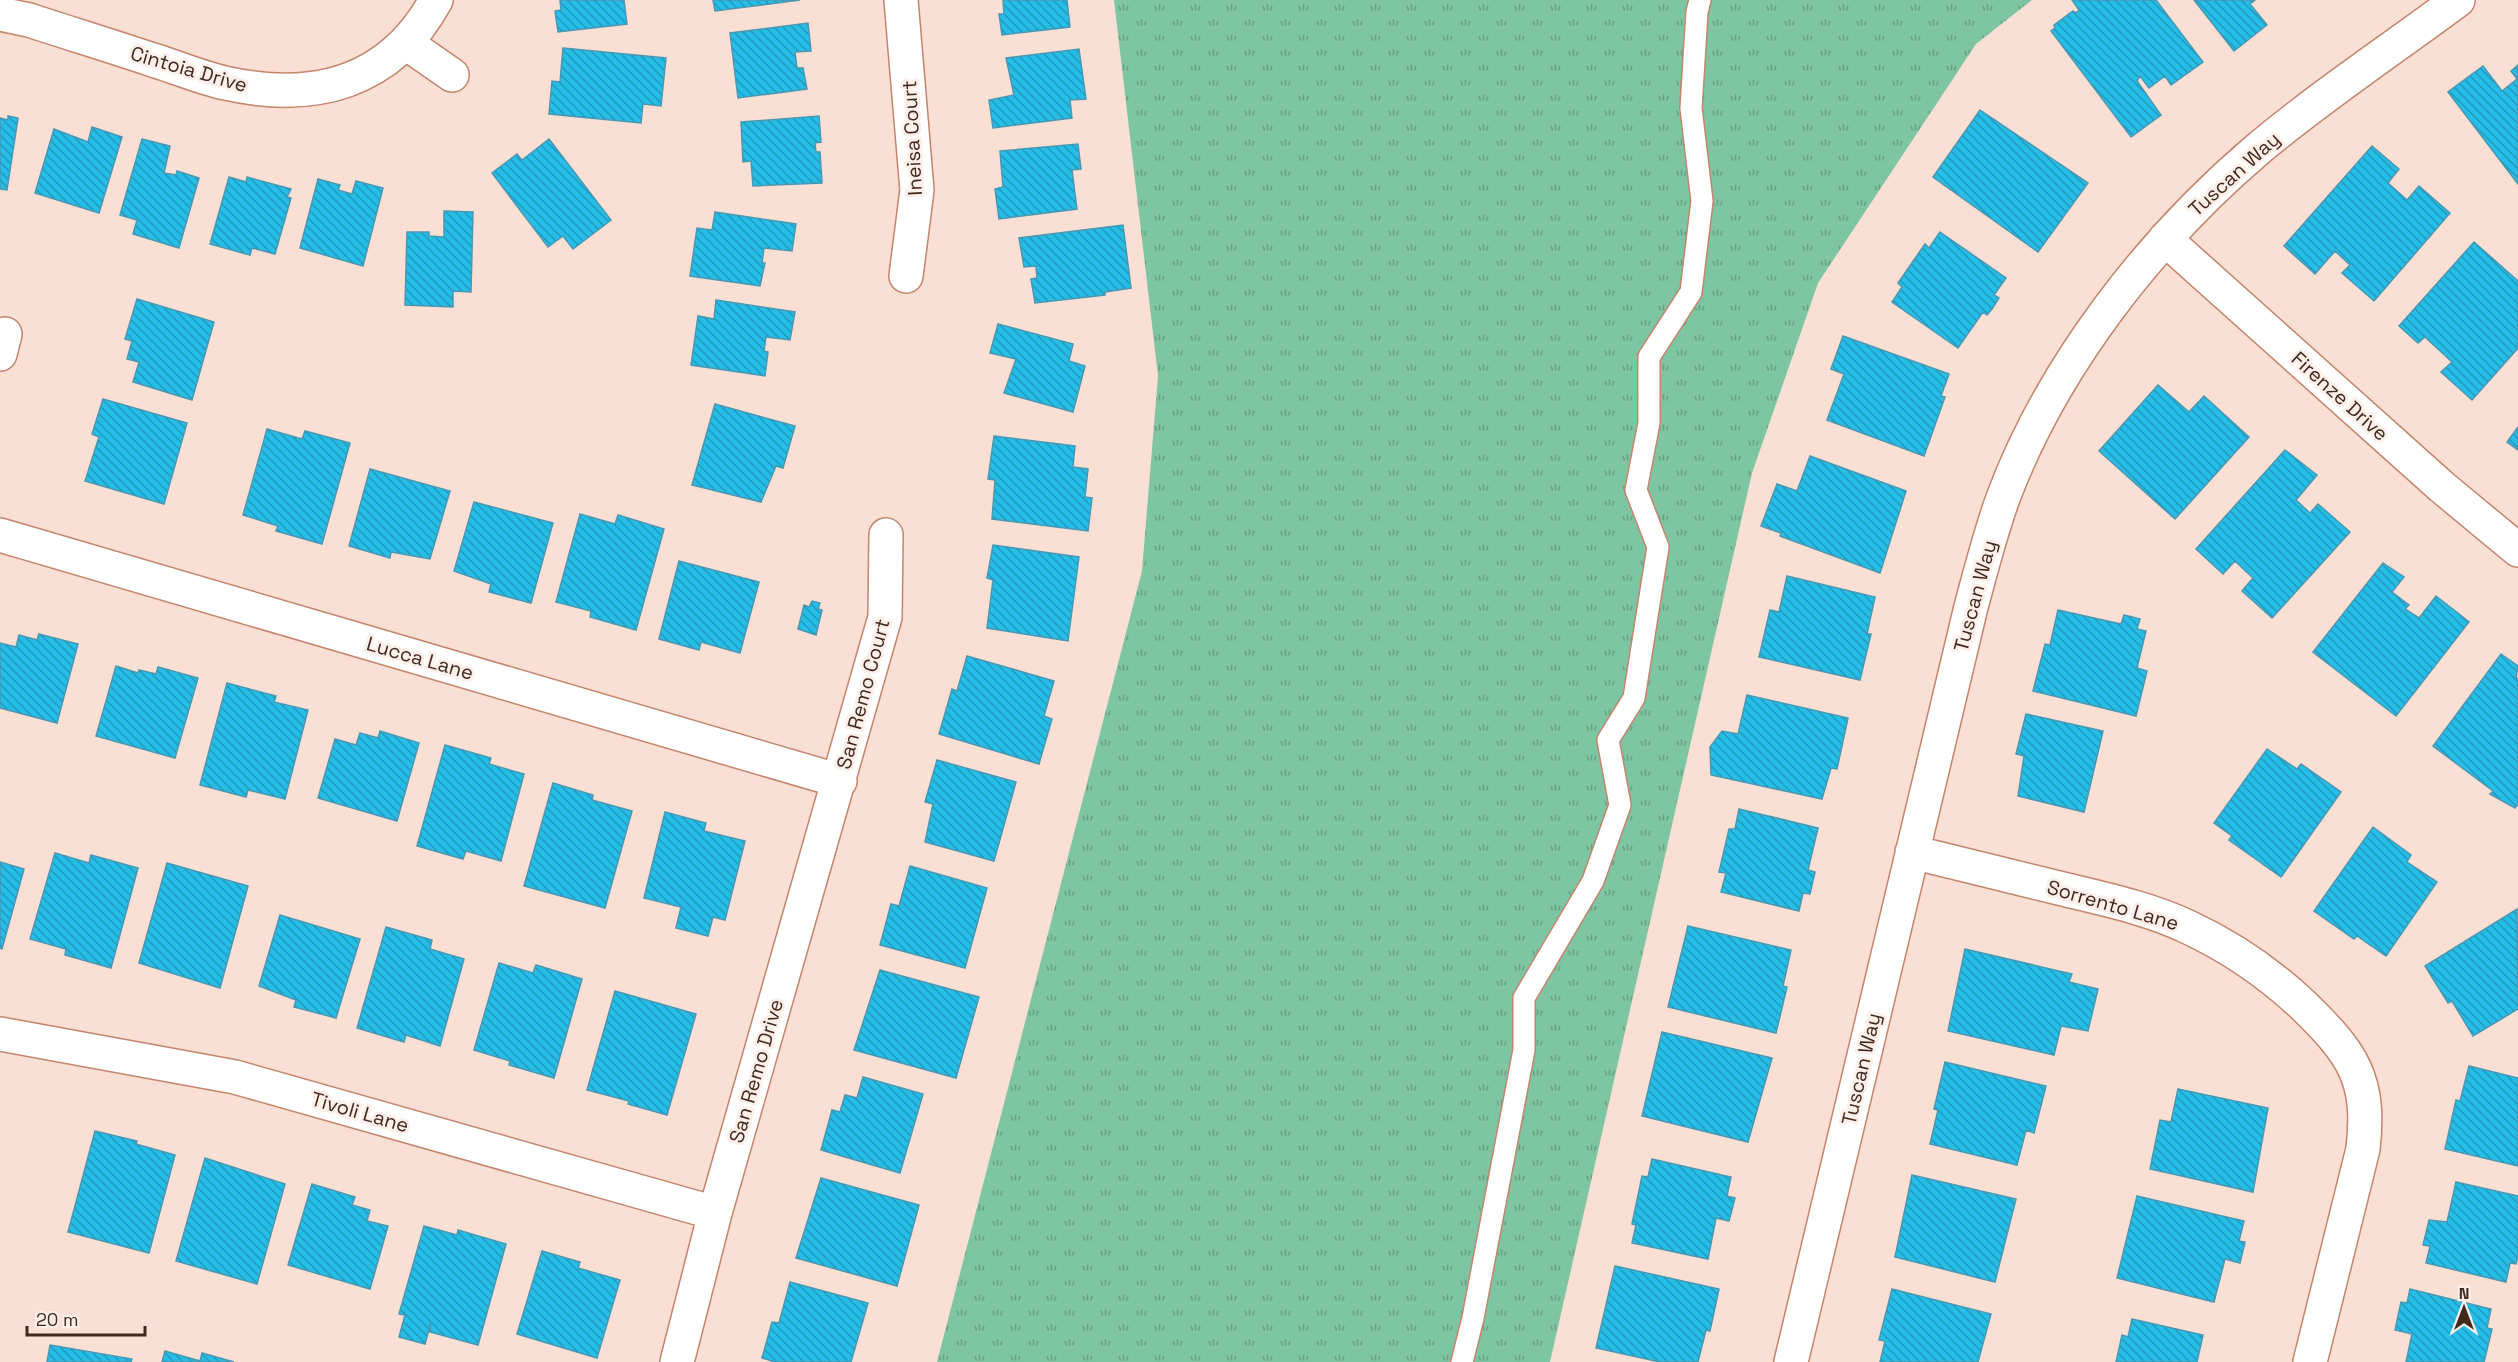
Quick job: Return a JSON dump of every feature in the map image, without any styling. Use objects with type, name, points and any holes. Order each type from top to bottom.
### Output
[{"type":"street","name":"Cintoia Drive","points":[[22,12],[225,83],[286,91],[318,89],[340,83],[384,62],[406,43],[436,0]]},
{"type":"street","name":"Ineisa Court","points":[[901,0],[917,190],[906,276]]},
{"type":"street","name":"Tuscan Way","points":[[1791,1362],[1970,611],[2003,498],[2020,460],[2060,384],[2109,309],[2164,239],[2204,198],[2259,148],[2458,0]]},
{"type":"street","points":[[406,43],[452,75]]},
{"type":"street","name":"Firenze Drive","points":[[2164,239],[2442,487],[2518,550]]},
{"type":"street","name":"Lucca Lane","points":[[0,535],[840,781]]},
{"type":"street","name":"San Remo Court","points":[[840,781],[885,617],[886,535]]},
{"type":"street","name":"San Remo Drive","points":[[677,1362],[715,1213],[840,781]]},
{"type":"street","name":"Sorrento Lane","points":[[1912,852],[2124,904],[2187,926],[2231,949],[2280,984],[2315,1018],[2368,1062],[2363,1149],[2310,1362]]},
{"type":"street","name":"Tivoli Lane","points":[[0,1034],[235,1077],[715,1213]]},
{"type":"lane","points":[[1462,1362],[1473,1318],[1524,1050],[1524,998],[1593,881],[1620,805],[1608,740],[1634,698],[1658,547],[1636,490],[1649,423],[1649,357],[1691,292],[1702,201],[1691,108],[1697,12],[1700,0]]},
{"type":"green space","points":[[1114,0],[2032,0],[1976,44],[1818,283],[1752,473],[1550,1362],[937,1362],[1142,571],[1158,376]]},
{"type":"building","points":[[560,0],[624,0],[627,24],[558,32],[555,11],[561,10]]},
{"type":"building","points":[[713,0],[800,0],[715,11]]},
{"type":"building","points":[[1003,0],[1067,0],[1070,27],[1002,35],[999,14],[1004,14]]},
{"type":"building","points":[[2072,0],[2156,0],[2203,62],[2171,85],[2165,76],[2149,88],[2140,76],[2137,81],[2161,115],[2131,137],[2051,31],[2055,28],[2054,25],[2073,11],[2076,13],[2079,10]]},
{"type":"building","points":[[2194,0],[2255,0],[2250,4],[2267,25],[2234,51]]},
{"type":"building","points":[[808,23],[811,51],[795,52],[797,68],[803,68],[807,89],[738,98],[730,33]]},
{"type":"building","points":[[563,48],[666,58],[661,106],[643,104],[641,123],[549,114],[552,81],[560,82]]},
{"type":"building","points":[[1079,49],[1086,99],[1070,100],[1072,118],[993,128],[989,100],[1014,95],[1006,58]]},
{"type":"building","points":[[2518,65],[2518,184],[2448,92],[2483,66],[2502,91],[2517,79],[2511,71]]},
{"type":"building","points":[[1980,110],[2088,183],[2038,252],[1933,177]]},
{"type":"building","points":[[8,116],[18,118],[7,190],[0,189],[0,118],[8,120]]},
{"type":"building","points":[[819,116],[821,142],[815,143],[816,152],[820,152],[822,183],[753,186],[751,161],[743,162],[741,122]]},
{"type":"building","points":[[92,127],[122,137],[99,213],[35,193],[54,129],[88,142]]},
{"type":"building","points":[[142,139],[170,146],[164,173],[176,175],[177,171],[199,178],[179,248],[133,234],[137,220],[120,215]]},
{"type":"building","points":[[549,139],[611,220],[573,249],[563,236],[548,247],[492,173],[517,154],[522,160]]},
{"type":"building","points":[[1078,144],[1081,169],[1072,170],[1077,209],[999,219],[995,189],[1003,187],[1000,151]]},
{"type":"building","points":[[2372,146],[2399,169],[2388,183],[2407,200],[2419,186],[2450,213],[2374,301],[2342,273],[2350,265],[2335,251],[2315,274],[2284,246]]},
{"type":"building","points":[[229,177],[246,182],[247,177],[291,189],[287,197],[291,198],[275,254],[252,248],[250,255],[210,244]]},
{"type":"building","points":[[318,179],[340,185],[338,190],[352,194],[356,181],[383,188],[363,266],[300,248]]},
{"type":"building","points":[[444,211],[473,212],[471,292],[453,291],[453,307],[405,305],[407,232],[429,232],[429,236],[444,237]]},
{"type":"building","points":[[715,212],[796,224],[792,251],[764,248],[762,263],[765,263],[760,286],[690,276],[697,228],[712,230]]},
{"type":"building","points":[[1123,225],[1131,288],[1105,292],[1105,295],[1035,303],[1031,279],[1037,278],[1036,266],[1024,267],[1019,238]]},
{"type":"building","points":[[1940,232],[2006,278],[1994,295],[1999,298],[1992,309],[1987,315],[1983,312],[1958,348],[1892,302],[1902,287],[1898,283],[1925,244],[1929,248]]},
{"type":"building","points":[[2474,242],[2518,281],[2518,348],[2472,400],[2441,372],[2452,362],[2425,337],[2418,343],[2399,326]]},
{"type":"building","points":[[137,299],[214,322],[192,400],[133,382],[139,362],[127,359],[132,341],[125,339]]},
{"type":"building","points":[[716,300],[795,312],[790,340],[766,337],[764,351],[768,352],[765,376],[691,365],[698,316],[714,319]]},
{"type":"building","points":[[998,324],[1073,344],[1069,361],[1085,366],[1073,412],[1004,393],[1016,359],[990,353]]},
{"type":"building","points":[[1843,336],[1949,374],[1941,396],[1945,397],[1924,456],[1827,420],[1844,374],[1831,369]]},
{"type":"building","points":[[2158,385],[2189,412],[2204,396],[2249,437],[2175,519],[2099,451]]},
{"type":"building","points":[[103,399],[187,423],[164,504],[85,481],[99,437],[92,434]]},
{"type":"building","points":[[715,404],[795,426],[783,468],[776,466],[761,502],[692,485]]},
{"type":"building","points":[[2518,427],[2518,450],[2507,442]]},
{"type":"building","points":[[267,429],[302,439],[305,431],[350,443],[322,544],[276,531],[278,526],[243,515]]},
{"type":"building","points":[[994,436],[1075,446],[1073,467],[1088,469],[1085,497],[1092,498],[1088,531],[992,519],[995,480],[988,479]]},
{"type":"building","points":[[2285,450],[2317,475],[2296,500],[2310,513],[2318,504],[2350,532],[2272,618],[2242,591],[2253,578],[2235,561],[2223,574],[2196,549]]},
{"type":"building","points":[[1810,456],[1906,491],[1880,573],[1780,536],[1781,533],[1761,526],[1777,484],[1797,491]]},
{"type":"building","points":[[370,469],[450,491],[430,559],[391,552],[390,558],[349,546]]},
{"type":"building","points":[[474,502],[553,523],[531,603],[489,592],[491,584],[454,571]]},
{"type":"building","points":[[580,514],[615,524],[618,515],[664,529],[636,630],[590,617],[591,611],[556,602]]},
{"type":"building","points":[[993,545],[1079,557],[1068,641],[987,628],[993,580],[987,578]]},
{"type":"building","points":[[679,561],[759,582],[740,653],[701,642],[699,650],[659,639]]},
{"type":"building","points":[[2383,563],[2404,577],[2392,592],[2409,605],[2405,609],[2419,618],[2436,596],[2469,622],[2396,716],[2313,652]]},
{"type":"building","points":[[1787,576],[1875,597],[1867,634],[1871,634],[1860,680],[1759,657],[1770,610],[1779,612]]},
{"type":"building","points":[[812,601],[820,603],[818,609],[822,610],[816,635],[798,629],[804,605],[809,607]]},
{"type":"building","points":[[2058,610],[2121,624],[2124,615],[2140,619],[2137,629],[2146,631],[2137,668],[2147,671],[2136,716],[2033,691],[2045,644],[2050,645]]},
{"type":"building","points":[[39,634],[78,644],[57,723],[0,708],[0,643],[16,647],[19,635],[37,640]]},
{"type":"building","points":[[2501,654],[2518,666],[2516,677],[2518,679],[2518,804],[2515,808],[2490,794],[2493,791],[2433,746]]},
{"type":"building","points":[[967,656],[1054,681],[1044,716],[1052,719],[1039,764],[939,734],[952,689],[957,691]]},
{"type":"building","points":[[116,666],[138,673],[139,670],[156,674],[158,667],[198,678],[175,758],[96,736]]},
{"type":"building","points":[[227,683],[276,696],[274,702],[308,710],[285,799],[248,790],[246,797],[200,785]]},
{"type":"building","points":[[1747,695],[1848,718],[1837,769],[1831,768],[1822,799],[1711,775],[1710,747],[1722,731],[1738,734]]},
{"type":"building","points":[[2026,714],[2103,731],[2084,812],[2018,796],[2024,756],[2016,754]]},
{"type":"building","points":[[380,731],[419,743],[397,821],[318,798],[335,739],[356,745],[360,733],[378,738]]},
{"type":"building","points":[[445,745],[491,758],[489,764],[524,774],[501,861],[466,851],[463,859],[417,846]]},
{"type":"building","points":[[2267,749],[2297,769],[2301,764],[2341,792],[2281,877],[2229,840],[2232,836],[2214,823]]},
{"type":"building","points":[[937,760],[1016,782],[994,861],[925,842],[933,804],[925,802]]},
{"type":"building","points":[[553,783],[593,795],[592,800],[632,811],[605,908],[524,886]]},
{"type":"building","points":[[1739,809],[1818,828],[1808,870],[1815,872],[1810,894],[1803,893],[1799,911],[1721,892],[1726,873],[1719,872],[1729,829],[1735,829]]},
{"type":"building","points":[[665,812],[706,823],[704,831],[745,841],[725,920],[713,917],[708,936],[676,928],[681,907],[644,898]]},
{"type":"building","points":[[2373,827],[2411,855],[2407,862],[2437,882],[2386,956],[2357,936],[2354,939],[2314,911]]},
{"type":"building","points":[[55,853],[89,863],[91,855],[138,868],[111,968],[65,955],[66,949],[30,939]]},
{"type":"building","points":[[0,862],[24,869],[2,949],[0,948]]},
{"type":"building","points":[[167,863],[248,886],[220,988],[139,963]]},
{"type":"building","points":[[910,866],[987,888],[965,968],[880,945],[891,904],[899,906]]},
{"type":"building","points":[[2517,909],[2518,1009],[2473,1036],[2452,1001],[2448,1003],[2425,966]]},
{"type":"building","points":[[280,915],[360,939],[336,1018],[294,1007],[296,1000],[259,986]]},
{"type":"building","points":[[1688,926],[1791,950],[1783,986],[1787,987],[1776,1033],[1668,1007]]},
{"type":"building","points":[[386,927],[432,940],[430,949],[464,959],[440,1046],[406,1035],[404,1042],[357,1028]]},
{"type":"building","points":[[1965,949],[2072,974],[2069,982],[2098,989],[2088,1031],[2061,1026],[2054,1055],[1948,1031]]},
{"type":"building","points":[[499,963],[533,973],[536,965],[582,979],[554,1078],[509,1065],[510,1061],[474,1050]]},
{"type":"building","points":[[880,970],[979,997],[956,1078],[854,1050]]},
{"type":"building","points":[[615,991],[696,1014],[667,1115],[628,1104],[629,1101],[587,1090]]},
{"type":"building","points":[[1662,1032],[1772,1058],[1748,1142],[1642,1116]]},
{"type":"building","points":[[1945,1062],[2046,1086],[2034,1133],[2026,1130],[2017,1165],[1930,1144],[1938,1110],[1934,1109]]},
{"type":"building","points":[[2469,1066],[2518,1078],[2518,1166],[2445,1149],[2456,1100],[2460,1101]]},
{"type":"building","points":[[863,1077],[923,1094],[900,1173],[821,1150],[832,1110],[840,1112],[845,1095],[857,1098]]},
{"type":"building","points":[[2178,1089],[2268,1108],[2253,1192],[2150,1169],[2160,1120],[2171,1122]]},
{"type":"building","points":[[95,1131],[137,1141],[136,1144],[175,1155],[149,1253],[68,1232]]},
{"type":"building","points":[[205,1158],[285,1184],[257,1284],[176,1261]]},
{"type":"building","points":[[1652,1159],[1731,1177],[1727,1196],[1735,1198],[1729,1221],[1716,1218],[1708,1259],[1632,1243],[1636,1225],[1632,1224],[1642,1176],[1648,1177]]},
{"type":"building","points":[[1912,1175],[2016,1199],[1995,1282],[1895,1257]]},
{"type":"building","points":[[821,1178],[919,1205],[897,1286],[796,1258]]},
{"type":"building","points":[[2456,1182],[2518,1196],[2518,1256],[2516,1264],[2510,1263],[2506,1282],[2426,1263],[2430,1246],[2423,1245],[2429,1220],[2447,1222]]},
{"type":"building","points":[[312,1184],[355,1197],[352,1205],[370,1210],[367,1221],[388,1226],[370,1289],[288,1265]]},
{"type":"building","points":[[2137,1196],[2244,1221],[2239,1241],[2245,1242],[2240,1263],[2225,1259],[2214,1302],[2117,1278]]},
{"type":"building","points":[[424,1226],[457,1235],[458,1230],[506,1244],[478,1345],[430,1332],[431,1322],[425,1344],[399,1337],[405,1315],[399,1314]]},
{"type":"building","points":[[542,1251],[580,1262],[578,1268],[620,1280],[597,1358],[517,1334]]},
{"type":"building","points":[[1615,1266],[1719,1289],[1710,1331],[1706,1330],[1698,1362],[1660,1362],[1596,1348]]},
{"type":"building","points":[[790,1282],[868,1303],[851,1362],[775,1362],[762,1358],[772,1322],[779,1323]]},
{"type":"building","points":[[1892,1289],[1991,1314],[1978,1362],[1880,1362],[1885,1341],[1879,1340]]},
{"type":"building","points":[[2410,1289],[2491,1309],[2487,1328],[2492,1329],[2484,1362],[2406,1362],[2412,1334],[2395,1330],[2401,1302],[2407,1303]]},
{"type":"building","points":[[2132,1319],[2203,1335],[2197,1362],[2116,1362],[2122,1335],[2128,1337]]},
{"type":"building","points":[[50,1345],[132,1359],[131,1362],[47,1362]]},
{"type":"building","points":[[165,1351],[200,1361],[202,1353],[234,1362],[162,1362]]}]
